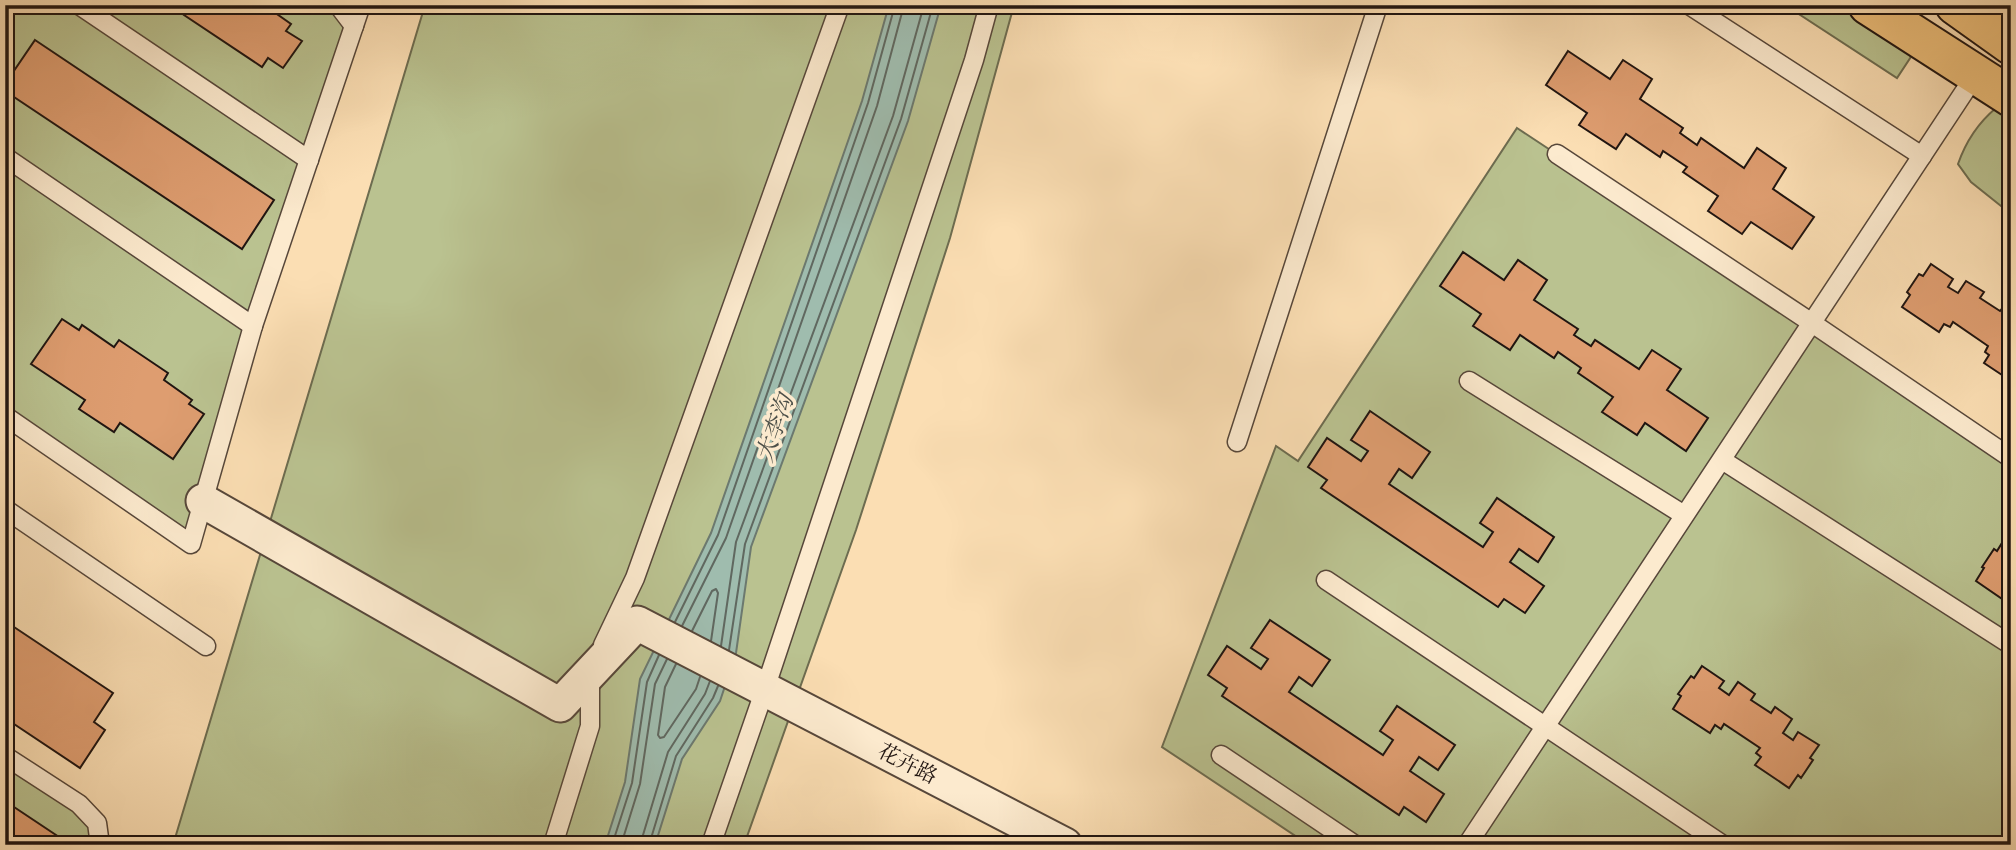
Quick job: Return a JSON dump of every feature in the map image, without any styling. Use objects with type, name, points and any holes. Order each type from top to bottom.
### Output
[{"type":"main road","points":[[1868,5],[2011,97]]},
{"type":"main road","points":[[1955,5],[2011,45]]},
{"type":"street","points":[[203,501],[559,705],[590,673]]},
{"type":"street","name":"花卉路","points":[[590,673],[638,623],[1065,845]]},
{"type":"lane","points":[[79,5],[309,160]]},
{"type":"lane","points":[[338,5],[354,26]]},
{"type":"lane","points":[[5,416],[191,544],[253,326],[360,5]]},
{"type":"lane","points":[[552,845],[590,726],[590,673],[635,578],[840,5]]},
{"type":"lane","points":[[711,845],[758,685],[974,60],[989,5]]},
{"type":"lane","points":[[1237,442],[1378,5]]},
{"type":"lane","points":[[1689,5],[1922,156]]},
{"type":"lane","points":[[1467,845],[1976,74]]},
{"type":"lane","points":[[1557,154],[2011,458]]},
{"type":"lane","points":[[5,157],[253,326]]},
{"type":"lane","points":[[1469,381],[1684,515]]},
{"type":"lane","points":[[1722,460],[2011,645]]},
{"type":"lane","points":[[5,509],[206,646]]},
{"type":"lane","points":[[1326,580],[1723,845]]},
{"type":"lane","points":[[1220,755],[1355,845]]},
{"type":"lane","points":[[5,756],[79,804],[97,823],[100,845]]},
{"type":"green space","points":[[5,5],[361,5],[191,544],[5,416]]},
{"type":"green space","points":[[425,5],[1014,5],[950,238],[856,530],[744,845],[173,845]]},
{"type":"green space","points":[[1785,5],[1868,5],[1922,40],[1897,78]]},
{"type":"green space","points":[[1996,108],[2011,109],[2011,214],[1971,182],[1958,164],[1973,133]]},
{"type":"green space","points":[[1517,128],[2011,458],[2011,845],[1309,845],[1162,747],[1276,446],[1298,461]]},
{"type":"green space","points":[[5,756],[79,804],[100,845],[5,845]]},
{"type":"water","name":"大李沟","points":[[889,5],[941,5],[908,121],[751,547],[736,653],[720,701],[682,759],[655,845],[605,845],[625,782],[640,679],[711,533],[862,101]]},
{"type":"building","points":[[191,5],[264,5],[291,24],[286,31],[302,41],[283,68],[268,58],[262,67],[184,15]]},
{"type":"building","points":[[35,40],[274,200],[242,249],[5,91],[5,84]]},
{"type":"building","points":[[1568,51],[1610,79],[1623,60],[1652,79],[1640,99],[1683,128],[1680,133],[1697,145],[1701,138],[1744,168],[1757,148],[1786,168],[1773,189],[1814,217],[1792,249],[1751,222],[1742,234],[1708,211],[1718,196],[1683,172],[1687,167],[1663,151],[1660,157],[1626,134],[1616,149],[1579,125],[1587,113],[1546,85]]},
{"type":"building","points":[[1463,252],[1504,280],[1518,260],[1547,280],[1534,300],[1578,329],[1574,335],[1591,346],[1595,340],[1639,369],[1652,350],[1681,369],[1667,390],[1708,418],[1686,451],[1645,423],[1637,435],[1602,412],[1613,397],[1578,373],[1581,368],[1558,352],[1554,358],[1520,335],[1510,350],[1473,326],[1481,314],[1440,286]]},
{"type":"building","points":[[1931,264],[1953,279],[1948,287],[1958,293],[1966,281],[1984,292],[1980,298],[2000,311],[2004,306],[2011,310],[2011,381],[1984,363],[1989,355],[1985,352],[1988,346],[1953,322],[1950,327],[1944,324],[1939,332],[1902,307],[1910,295],[1907,292],[1919,274],[1923,276]]},
{"type":"building","points":[[62,319],[79,330],[82,325],[114,347],[119,340],[168,373],[164,380],[192,400],[189,404],[204,414],[173,459],[120,423],[114,432],[79,409],[85,400],[31,364]]},
{"type":"building","points":[[1370,411],[1430,452],[1412,478],[1399,469],[1389,484],[1483,547],[1493,532],[1480,523],[1497,498],[1554,537],[1538,562],[1519,549],[1510,562],[1544,586],[1525,613],[1504,599],[1498,607],[1321,488],[1327,480],[1308,467],[1327,438],[1361,461],[1368,451],[1351,440]]},
{"type":"building","points":[[2005,538],[2011,542],[2011,605],[1976,581],[1994,549],[1997,551]]},
{"type":"building","points":[[1270,620],[1330,660],[1312,686],[1299,677],[1289,692],[1383,755],[1393,740],[1380,731],[1397,706],[1455,745],[1438,770],[1419,757],[1410,771],[1444,794],[1426,822],[1404,807],[1399,815],[1222,696],[1227,688],[1208,675],[1227,646],[1261,669],[1268,659],[1251,648]]},
{"type":"building","points":[[5,621],[113,693],[94,722],[105,730],[80,768],[5,718]]},
{"type":"building","points":[[1702,666],[1724,681],[1719,688],[1729,695],[1738,682],[1755,694],[1751,700],[1771,713],[1775,707],[1792,719],[1783,733],[1793,740],[1798,732],[1819,745],[1801,778],[1798,775],[1789,788],[1755,765],[1761,757],[1756,753],[1760,748],[1724,724],[1721,729],[1715,725],[1710,733],[1673,709],[1681,696],[1678,694]]},
{"type":"building","points":[[5,801],[62,839],[58,845],[5,845]]}]
